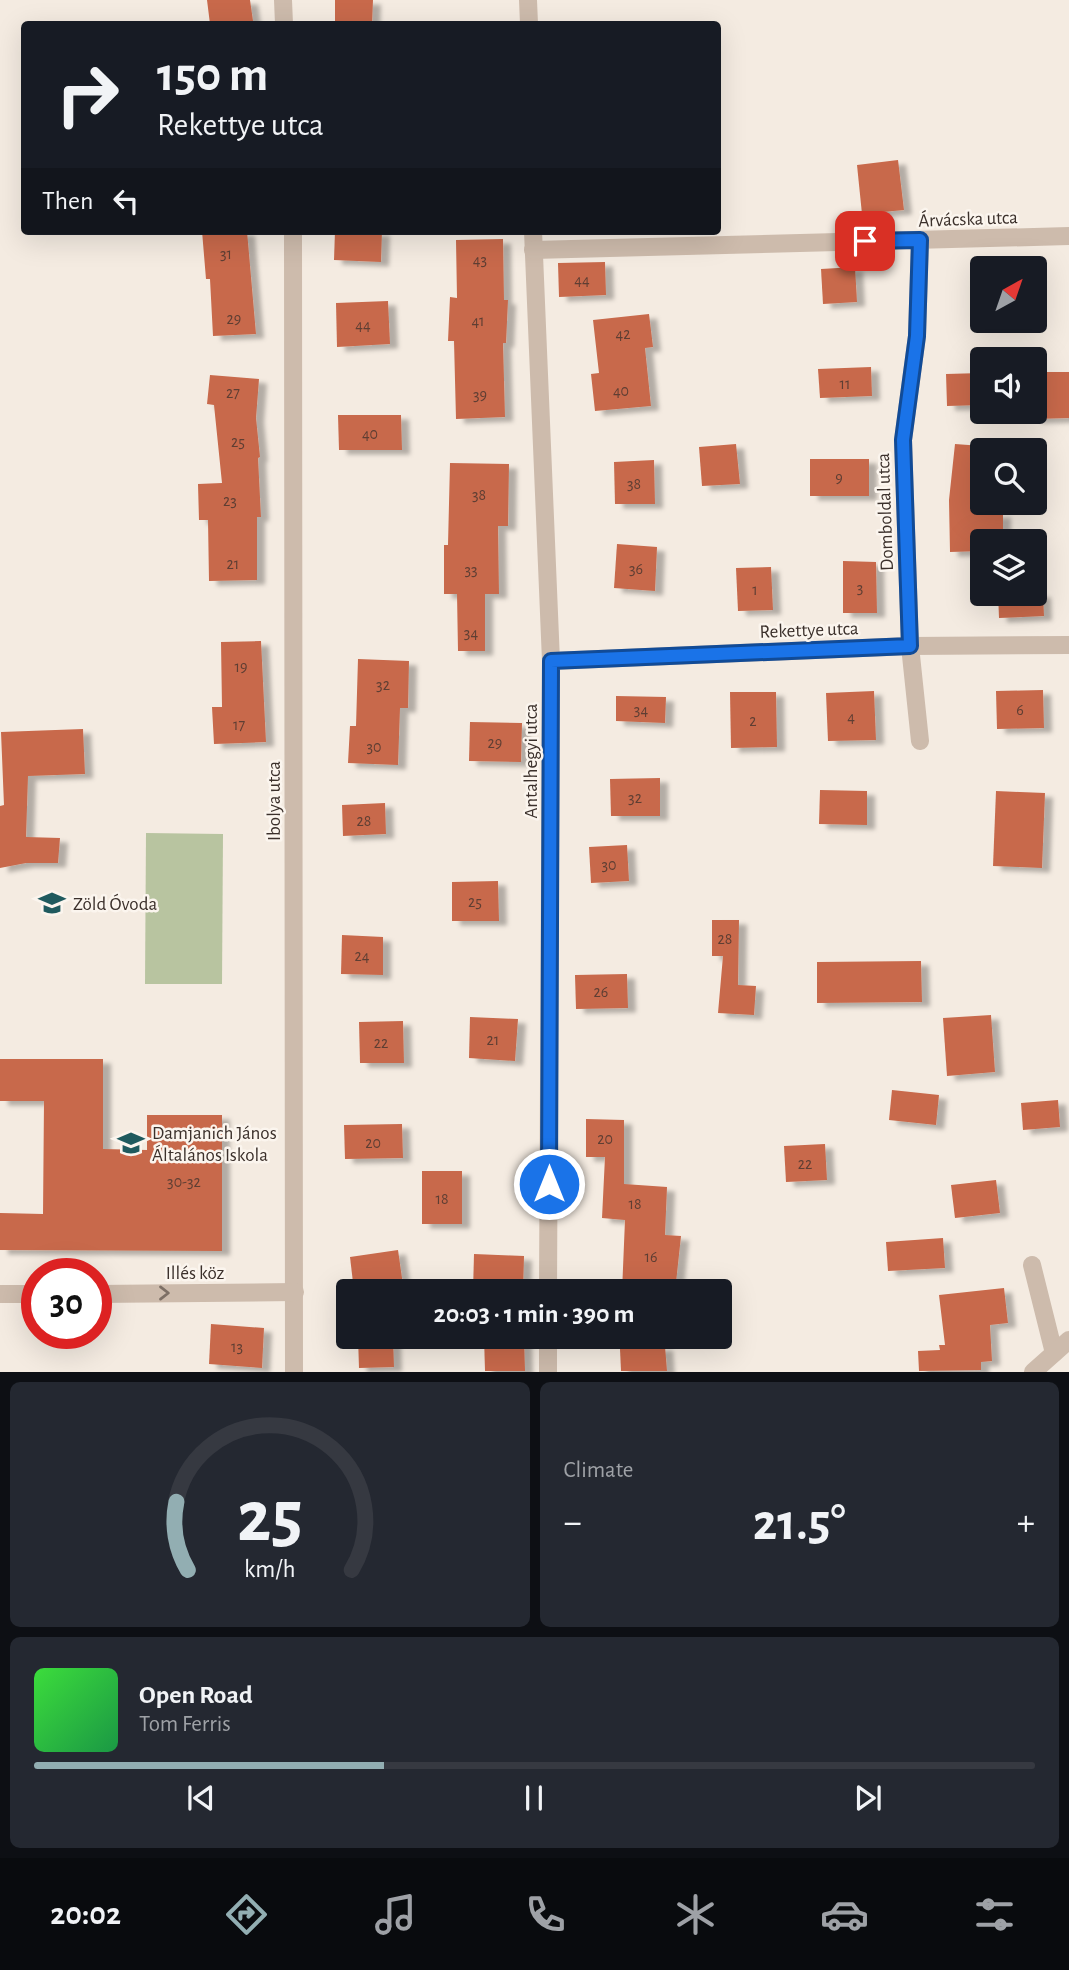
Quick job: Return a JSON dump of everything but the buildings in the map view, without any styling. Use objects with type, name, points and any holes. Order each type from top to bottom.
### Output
[{"type":"street","points":[[283,0],[284,21]]},
{"type":"street","points":[[528,0],[528,21]]},
{"type":"street","name":"Ibolya utca","points":[[293,235],[294,1371]]},
{"type":"street","name":"Antalhegyi utca","points":[[533,235],[551,661],[548,1279]]},
{"type":"street","name":"Árvácska utca","points":[[533,250],[1069,236]]},
{"type":"street","name":"Domboldal utca","points":[[920,240],[917,336],[903,440],[910,646],[920,741]]},
{"type":"street","name":"Rekettye utca","points":[[551,661],[910,646],[1069,645]]},
{"type":"street","points":[[1032,1265],[1054,1353]]},
{"type":"street","name":"Illés köz","points":[[112,1294],[295,1292]]},
{"type":"street","points":[[0,1294],[21,1294]]},
{"type":"street","points":[[1033,1371],[1069,1340]]},
{"type":"street","points":[[548,1349],[548,1371]]},
{"type":"green space","points":[[146,833],[223,834],[222,984],[145,984]]},
{"type":"place","name":"Zöld Óvoda","points":[[52,903]]},
{"type":"place","name":"Damjanich János Általános Iskola","points":[[131,1143]]},
{"type":"route","points":[[549,1184],[551,661],[910,646],[903,440],[917,336],[920,240],[865,241]]}]
